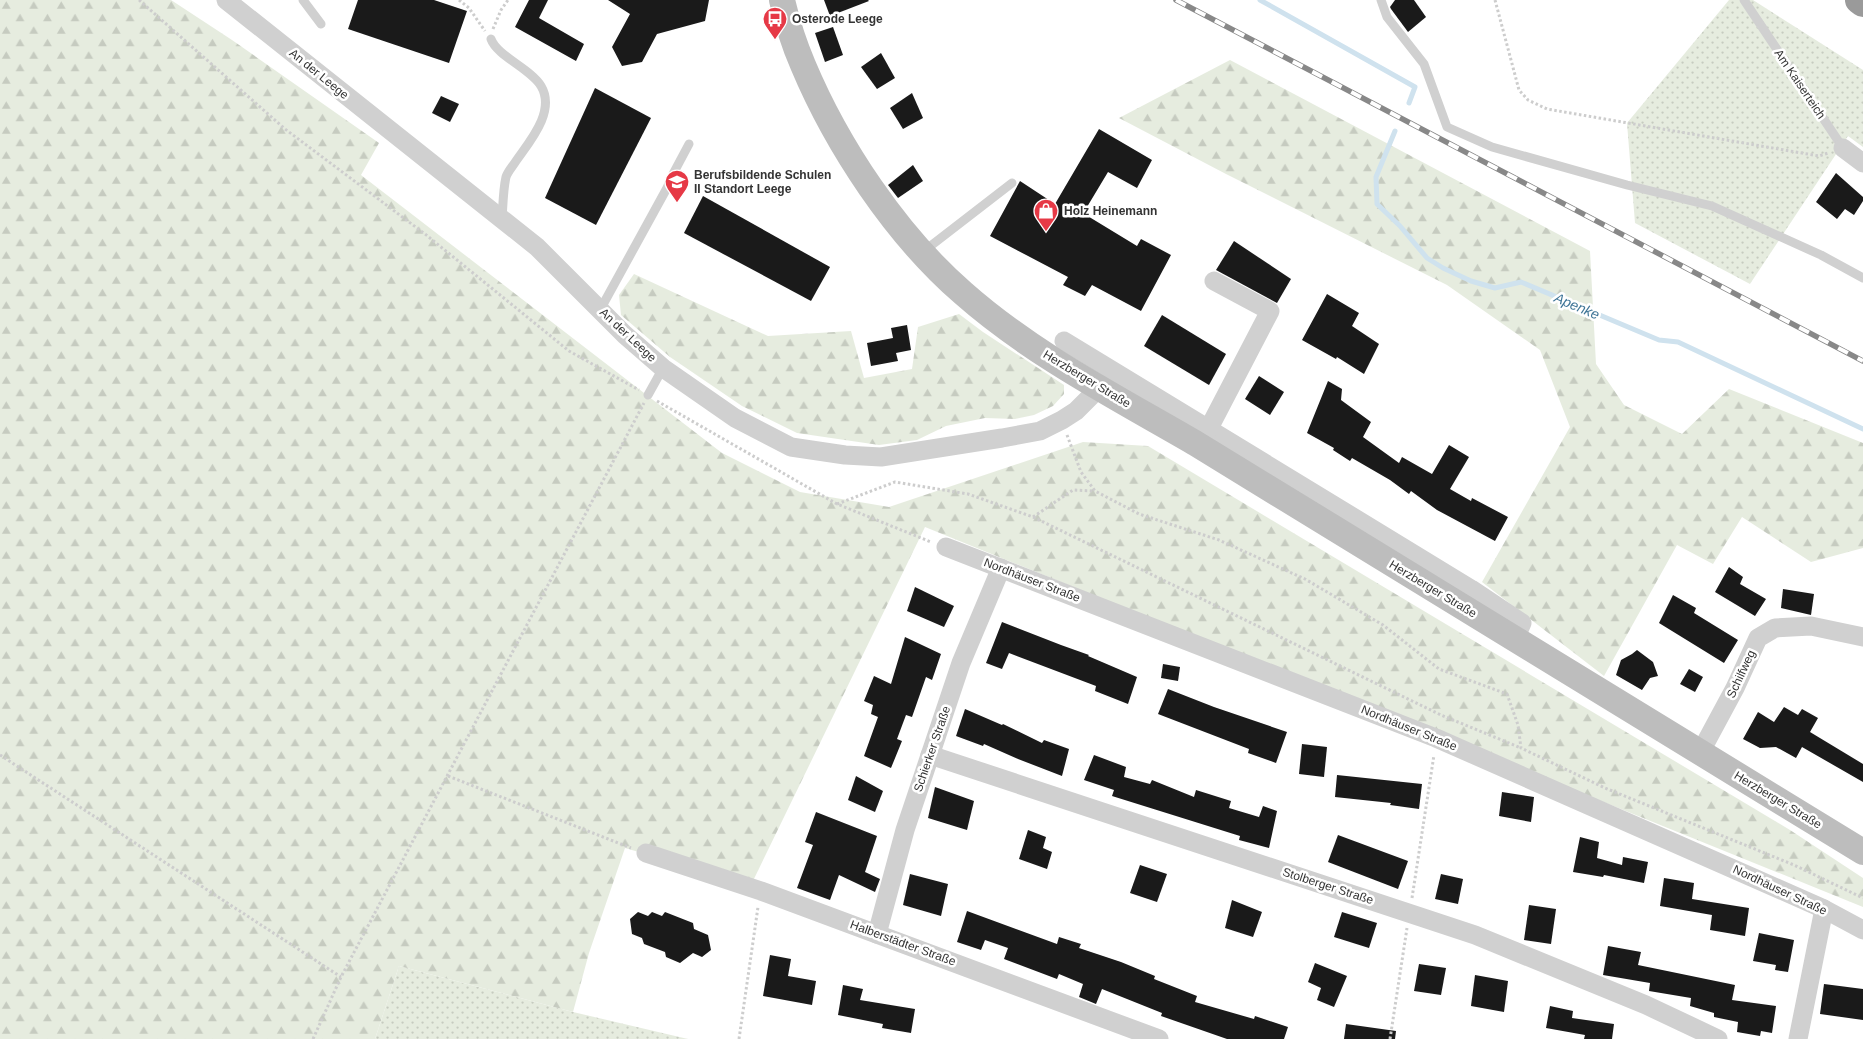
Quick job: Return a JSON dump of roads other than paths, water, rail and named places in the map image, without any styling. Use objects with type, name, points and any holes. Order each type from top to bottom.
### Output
[{"type":"highway","points":[[1859,0],[1863,3]]},
{"type":"street","name":"An der Leege","points":[[226,0],[502,222],[537,247],[626,336],[663,368],[735,418],[791,447],[845,455],[881,457],[1040,431],[1076,411],[1098,387]]},
{"type":"street","name":"Herzberger Straße","points":[[782,0],[802,65],[855,164],[881,202],[922,253],[962,293],[989,315],[1017,336],[1098,387],[1195,443],[1863,852]]},
{"type":"street","name":"Am Kaiserteich","points":[[1843,148],[1863,163]]},
{"type":"street","points":[[1208,430],[1270,311],[1214,280]]},
{"type":"street","name":"Herzberger Straße","points":[[1064,341],[1522,623],[1515,639]]},
{"type":"street","name":"Nordhäuser Straße","points":[[946,547],[1436,738],[1824,910],[1863,930]]},
{"type":"street","name":"Schierker Straße","points":[[877,934],[905,830],[961,663],[1001,568]]},
{"type":"street","name":"Schilfweg","points":[[1700,753],[1735,688],[1758,638],[1775,628],[1811,626],[1863,637]]},
{"type":"street","name":"Stolberger Straße","points":[[930,755],[1475,934],[1646,1005],[1718,1039]]},
{"type":"street","name":"Halberstädter Straße","points":[[646,853],[761,891],[1159,1039]]},
{"type":"street","points":[[1798,1039],[1824,910]]},
{"type":"lane","points":[[303,0],[321,24]]},
{"type":"lane","points":[[1381,0],[1387,17],[1424,64],[1447,127],[1492,147],[1627,185],[1712,206],[1821,255],[1863,278]]},
{"type":"lane","name":"Am Kaiserteich","points":[[1744,0],[1843,148]]},
{"type":"lane","points":[[491,39],[495,46],[529,73],[541,86],[545,98],[545,112],[532,138],[506,176],[502,222]]},
{"type":"lane","points":[[600,310],[689,144]]},
{"type":"lane","points":[[922,253],[1012,183]]},
{"type":"lane","points":[[648,395],[663,368]]},
{"type":"waterway","name":"Apenke","points":[[1260,0],[1415,87],[1409,103]]},
{"type":"waterway","name":"Apenke","points":[[1395,131],[1376,177],[1377,204],[1400,226],[1427,258],[1471,281],[1495,288],[1521,282],[1659,340],[1678,342],[1863,429]]},
{"type":"railway","points":[[1176,0],[1863,361]]},
{"type":"place","name":"Osterode Leege","points":[[775,40]]},
{"type":"place","name":"Berufsbildende Schulen II Standort Leege","points":[[677,203]]},
{"type":"place","name":"Holz Heinemann","points":[[1046,232]]}]
